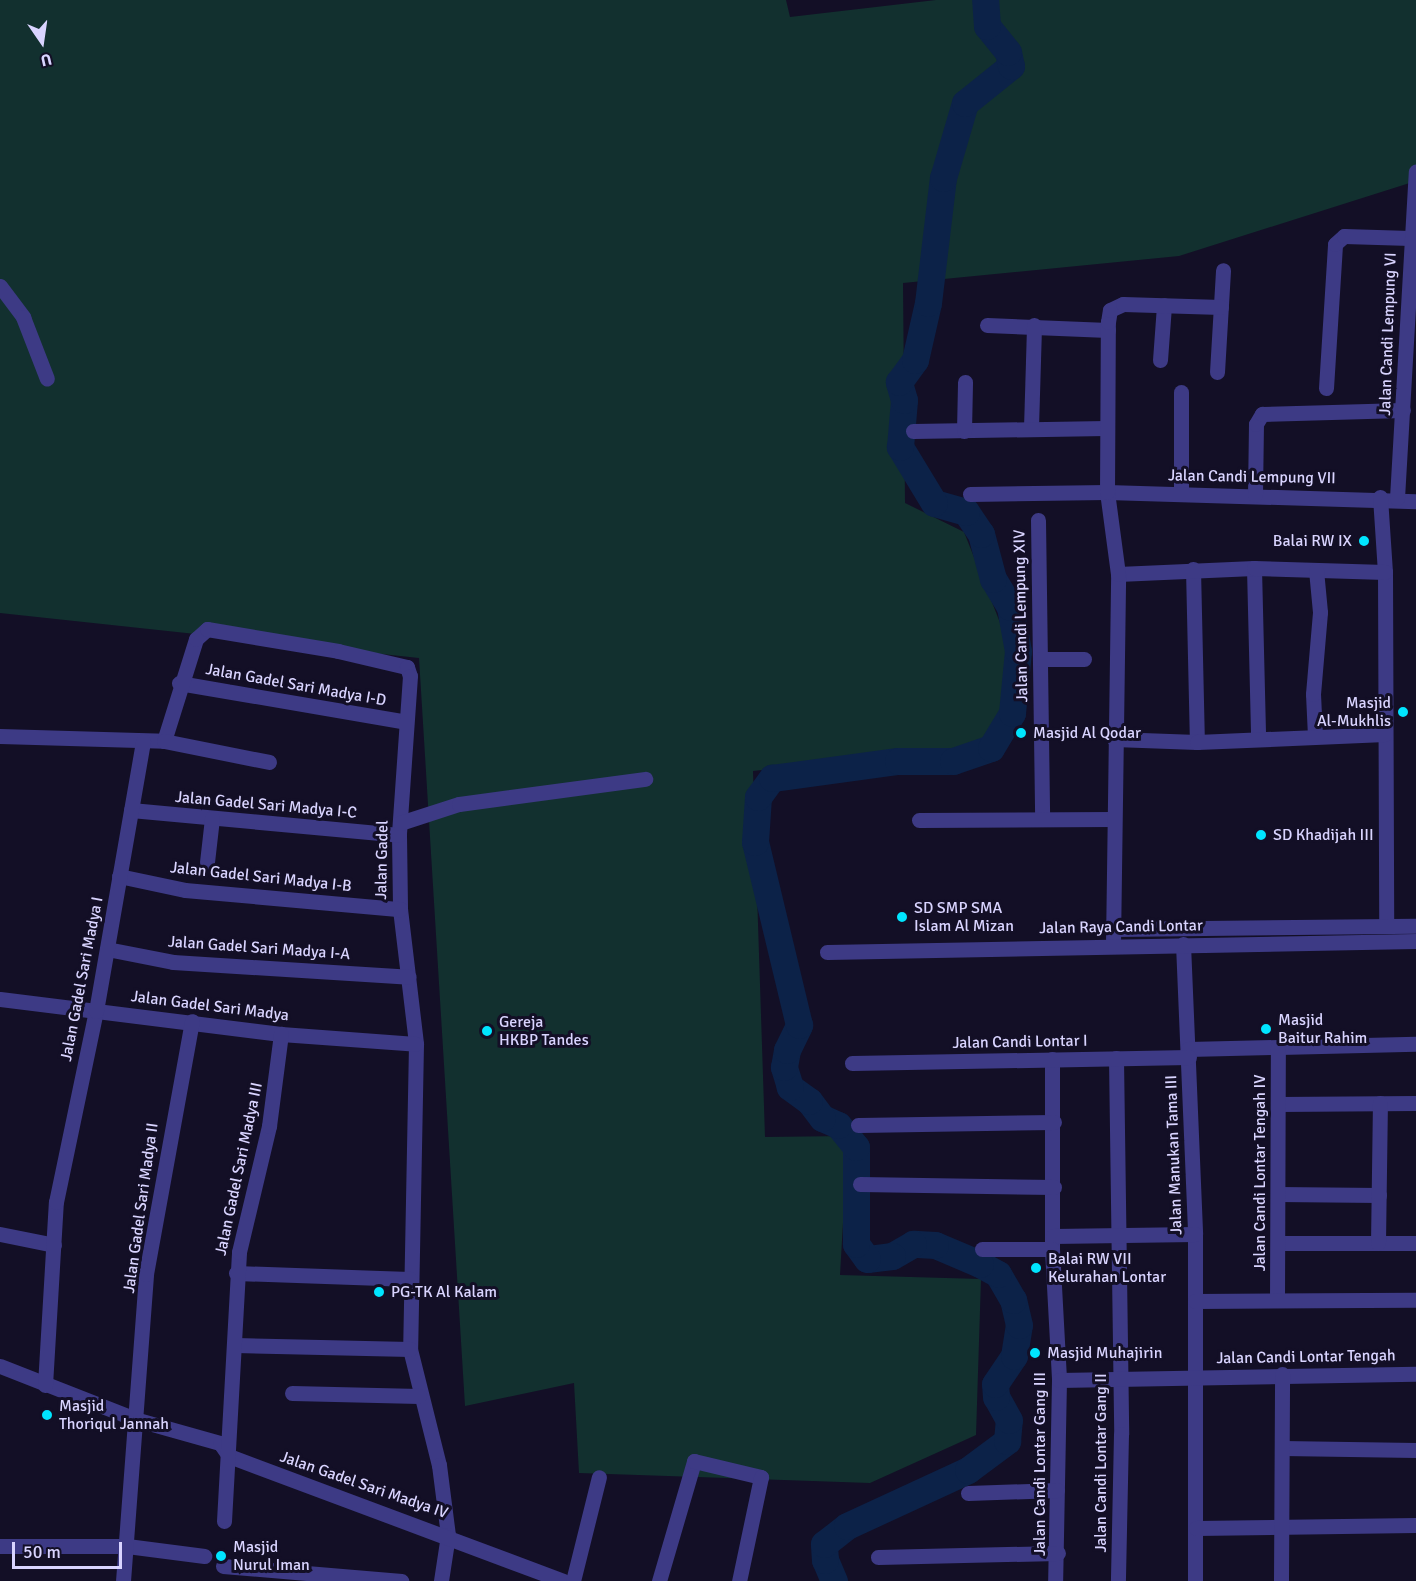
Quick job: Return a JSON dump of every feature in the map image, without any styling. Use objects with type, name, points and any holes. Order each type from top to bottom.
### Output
[{"type":"street","name":"Jalan Candi Lempung VI","points":[[1397,498],[1409,439],[1403,410],[1410,238],[1416,172]]},
{"type":"street","points":[[1326,388],[1335,244],[1344,236],[1410,238]]},
{"type":"street","points":[[1217,372],[1223,270]]},
{"type":"street","points":[[0,286],[24,317],[47,379]]},
{"type":"street","points":[[1113,944],[1118,574],[1107,492],[1106,428],[1110,310],[1123,304],[1221,307]]},
{"type":"street","points":[[1160,360],[1164,305]]},
{"type":"street","points":[[987,325],[1034,325],[1108,330]]},
{"type":"street","points":[[1031,428],[1034,325]]},
{"type":"street","points":[[964,431],[965,382]]},
{"type":"street","points":[[1181,392],[1181,493]]},
{"type":"street","points":[[1255,495],[1256,424],[1262,414],[1403,410]]},
{"type":"street","points":[[913,431],[1106,428]]},
{"type":"street","name":"Jalan Candi Lempung VII","points":[[970,494],[1181,493],[1380,497],[1416,501]]},
{"type":"street","points":[[1380,497],[1385,572],[1386,925]]},
{"type":"street","name":"Jalan Candi Lempung XIV","points":[[1038,520],[1042,819]]},
{"type":"street","points":[[1118,574],[1254,568],[1385,572]]},
{"type":"street","points":[[1254,568],[1258,736]]},
{"type":"street","points":[[1193,569],[1197,742]]},
{"type":"street","points":[[1315,736],[1313,694],[1320,612],[1316,570]]},
{"type":"street","name":"Jalan Gadel","points":[[179,683],[201,631],[225,631],[404,665],[410,676],[399,829],[400,909],[416,1044]]},
{"type":"street","points":[[1040,659],[1084,659]]},
{"type":"street","points":[[165,741],[179,683]]},
{"type":"street","name":"Jalan Gadel Sari Madya I-D","points":[[179,683],[406,722]]},
{"type":"street","points":[[1114,739],[1197,742],[1258,736],[1385,734]]},
{"type":"street","points":[[0,736],[165,741],[269,762]]},
{"type":"street","name":"Jalan Gadel Sari Madya I","points":[[45,1385],[56,1202],[96,1011],[143,741]]},
{"type":"street","points":[[399,829],[459,804],[645,779]]},
{"type":"street","name":"Jalan Gadel Sari Madya I-C","points":[[131,810],[212,818],[399,829]]},
{"type":"street","points":[[207,862],[212,818]]},
{"type":"street","points":[[919,820],[1113,819]]},
{"type":"street","name":"Jalan Gadel Sari Madya I-B","points":[[119,876],[185,890],[400,909]]},
{"type":"street","name":"Jalan Raya Candi Lontar","points":[[827,952],[1113,944],[1212,944],[1341,934],[1386,925],[1416,926]]},
{"type":"street","points":[[1212,927],[1212,944]]},
{"type":"street","name":"Jalan Raya Candi Lontar","points":[[1113,929],[1212,927],[1341,934],[1416,941]]},
{"type":"street","name":"Jalan Manukan Tama III","points":[[1183,944],[1195,1234],[1197,1528],[1195,1581]]},
{"type":"street","name":"Jalan Gadel Sari Madya I-A","points":[[107,949],[174,962],[409,976]]},
{"type":"street","name":"Jalan Gadel Sari Madya","points":[[0,999],[192,1021],[281,1034],[416,1044]]},
{"type":"street","name":"Jalan Gadel Sari Madya II","points":[[123,1581],[138,1420],[148,1263],[192,1021]]},
{"type":"street","name":"Jalan Gadel Sari Madya III","points":[[224,1521],[235,1345],[236,1273],[269,1126],[281,1034]]},
{"type":"street","name":"Jalan Gadel Sari Madya IV","points":[[0,1366],[138,1420],[220,1443],[229,1456],[448,1535],[439,1465],[419,1396],[410,1349],[416,1044]]},
{"type":"street","name":"Jalan Candi Lontar I","points":[[852,1063],[1116,1058],[1278,1047],[1416,1044]]},
{"type":"street","name":"Jalan Candi Lontar Tengah IV","points":[[1277,1300],[1278,1047]]},
{"type":"street","name":"Jalan Candi Lontar Gang II","points":[[1116,1058],[1118,1581]]},
{"type":"street","name":"Jalan Candi Lontar Gang III","points":[[1052,1059],[1054,1122],[1052,1242],[1059,1380],[1056,1581]]},
{"type":"street","points":[[1378,1243],[1380,1103]]},
{"type":"street","points":[[1278,1104],[1416,1103]]},
{"type":"street","points":[[858,1125],[1054,1122]]},
{"type":"street","points":[[860,1184],[1054,1187]]},
{"type":"street","points":[[1278,1194],[1379,1195]]},
{"type":"street","points":[[0,1234],[54,1245]]},
{"type":"street","points":[[982,1249],[1118,1236],[1195,1234]]},
{"type":"street","points":[[1278,1243],[1416,1243]]},
{"type":"street","points":[[236,1273],[410,1279]]},
{"type":"street","points":[[1195,1301],[1416,1300]]},
{"type":"street","points":[[235,1345],[410,1349]]},
{"type":"street","points":[[1281,1581],[1282,1374]]},
{"type":"street","name":"Jalan Candi Lontar Tengah","points":[[1059,1380],[1282,1374],[1416,1374]]},
{"type":"street","points":[[292,1393],[419,1396]]},
{"type":"street","points":[[1282,1448],[1416,1450]]},
{"type":"street","points":[[659,1581],[692,1463],[698,1462],[761,1477],[739,1581]]},
{"type":"street","points":[[573,1581],[598,1477]]},
{"type":"street","points":[[968,1493],[1057,1491]]},
{"type":"street","points":[[1197,1528],[1416,1525]]},
{"type":"street","points":[[441,1581],[448,1535],[563,1581]]},
{"type":"street","points":[[0,1546],[127,1546],[204,1556]]},
{"type":"street","points":[[878,1557],[1058,1553]]},
{"type":"street","points":[[223,1566],[401,1581]]},
{"type":"green space","points":[[0,0],[786,0],[790,17],[936,0],[1416,0],[1416,181],[1179,256],[903,283],[905,503],[964,532],[1026,688],[980,745],[753,771],[765,1137],[848,1136],[840,1275],[981,1279],[976,1435],[870,1483],[579,1473],[574,1383],[465,1406],[419,658],[0,613]]},
{"type":"waterway","points":[[834,1581],[825,1560],[824,1544],[847,1526],[968,1470],[1007,1441],[1009,1420],[996,1397],[995,1384],[1014,1356],[1019,1325],[1013,1300],[998,1274],[980,1264],[935,1245],[913,1244],[892,1256],[867,1259],[856,1244],[856,1147],[838,1125],[822,1118],[809,1101],[790,1087],[784,1067],[787,1050],[799,1025],[755,842],[758,797],[772,778],[898,761],[953,761],[991,748],[1012,713],[1018,651],[1010,607],[993,579],[981,534],[966,512],[934,503],[900,447],[904,400],[899,382],[915,360],[928,303],[943,178],[965,103],[1011,66],[1008,52],[987,26],[985,0]]},
{"type":"place","name":"Balai RW IX","points":[[1364,541]]},
{"type":"place","name":"Masjid Al-Mukhlis","points":[[1403,712]]},
{"type":"place","name":"Masjid Al Qodar","points":[[1021,733]]},
{"type":"place","name":"SD Khadijah III","points":[[1261,835]]},
{"type":"place","name":"SD SMP SMA Islam Al Mizan","points":[[902,917]]},
{"type":"place","name":"Masjid Baitur Rahim","points":[[1266,1029]]},
{"type":"place","name":"Gereja HKBP Tandes","points":[[487,1031]]},
{"type":"place","name":"Balai RW VII Kelurahan Lontar","points":[[1036,1268]]},
{"type":"place","name":"PG-TK Al Kalam","points":[[379,1292]]},
{"type":"place","name":"Masjid Muhajirin","points":[[1035,1353]]},
{"type":"place","name":"Masjid Thoriqul Jannah","points":[[47,1415]]},
{"type":"place","name":"Masjid Nurul Iman","points":[[221,1556]]}]
